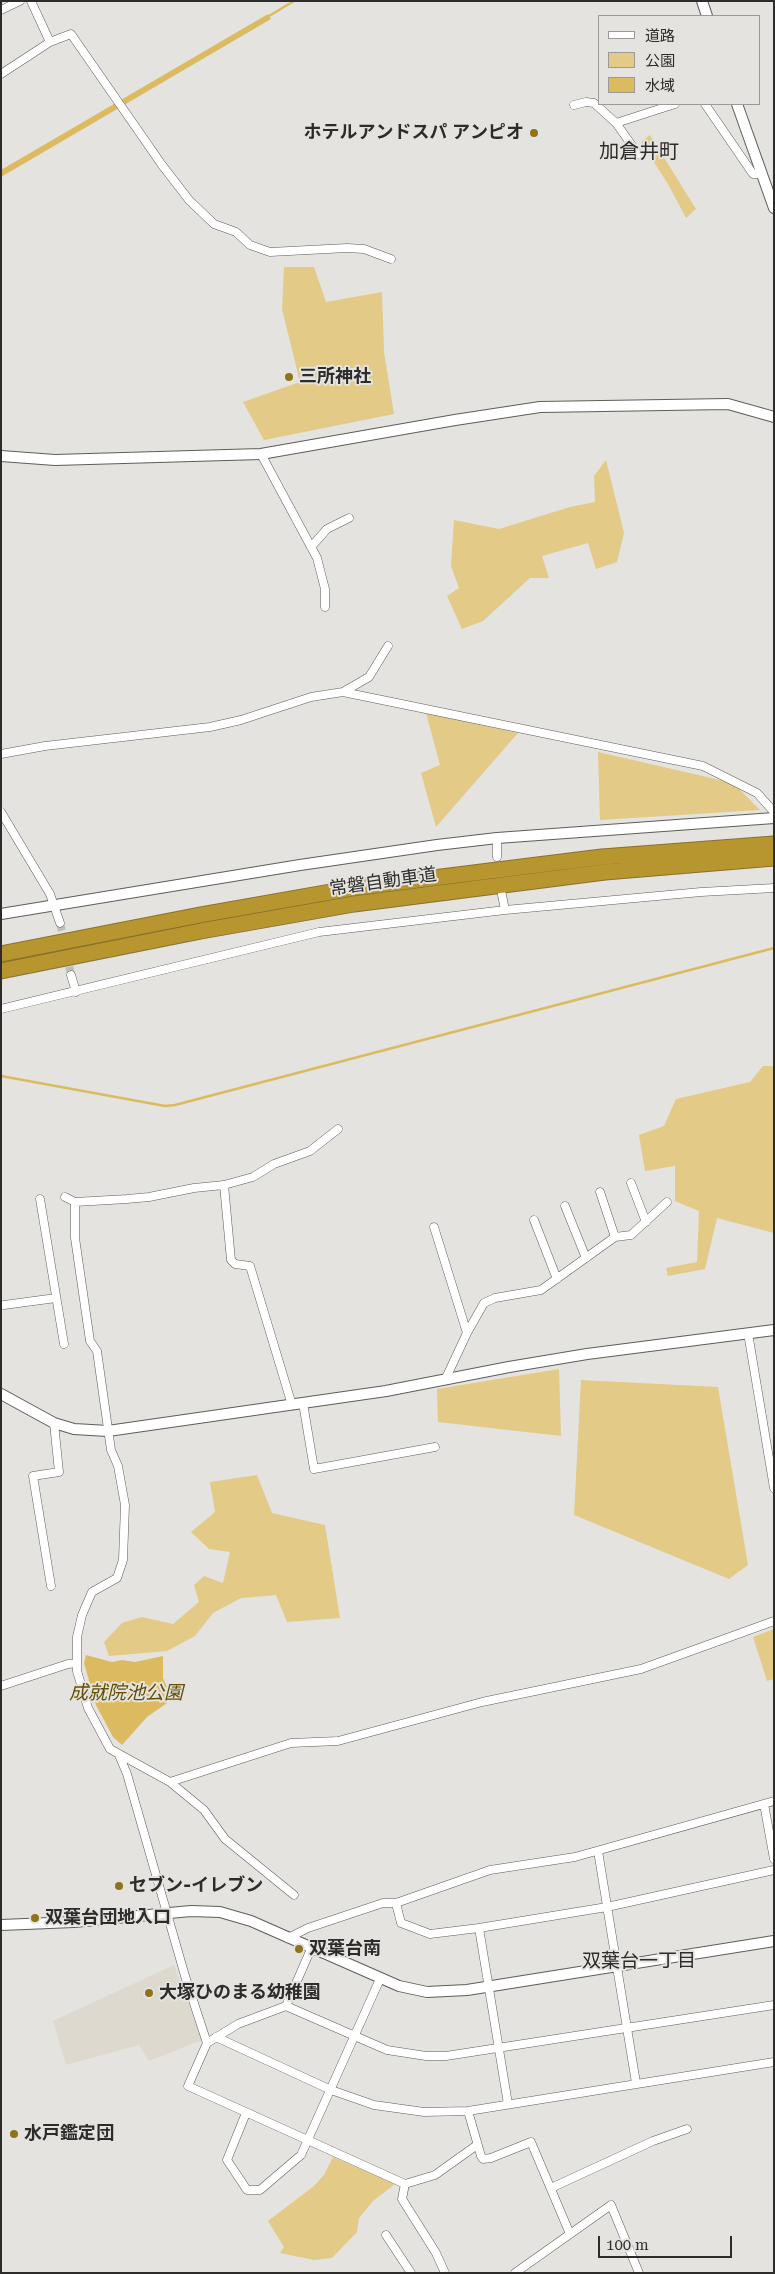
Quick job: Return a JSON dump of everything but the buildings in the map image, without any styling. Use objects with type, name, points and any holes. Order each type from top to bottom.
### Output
[{"type":"highway","name":"常磐自動車道","points":[[1,954],[200,915],[353,888],[602,857],[774,844]]},
{"type":"highway","name":"常磐自動車道","points":[[1,971],[202,931],[354,904],[605,872],[774,858]]},
{"type":"street","points":[[1,10],[20,1]]},
{"type":"street","points":[[31,1],[50,42]]},
{"type":"street","points":[[702,1],[707,15]]},
{"type":"street","points":[[1,74],[50,42],[71,34],[162,165],[189,200],[214,224],[236,232],[250,244],[270,252],[347,248],[364,249],[391,259]]},
{"type":"street","points":[[574,105],[586,102],[594,103],[616,122],[638,154]]},
{"type":"street","points":[[616,122],[672,105]]},
{"type":"street","points":[[706,105],[753,174],[762,174]]},
{"type":"street","points":[[738,105],[762,174],[771,194],[774,208]]},
{"type":"street","points":[[1,456],[55,460],[262,454],[540,407],[728,404],[774,417]]},
{"type":"street","points":[[262,454],[311,546],[322,577],[325,606]]},
{"type":"street","points":[[311,546],[327,529],[349,518]]},
{"type":"street","points":[[343,692],[369,677],[388,646]]},
{"type":"street","points":[[1,754],[45,746],[210,727],[241,720],[311,697],[343,692],[704,766],[757,793],[774,812]]},
{"type":"street","points":[[1,812],[55,904],[60,923]]},
{"type":"street","points":[[1,914],[300,865],[497,838],[774,818]]},
{"type":"street","points":[[497,838],[498,857]]},
{"type":"street","points":[[1,1009],[319,932],[505,910],[701,892],[774,888]]},
{"type":"street","points":[[502,895],[505,910]]},
{"type":"street","points":[[71,975],[76,992]]},
{"type":"street","points":[[65,1197],[75,1202],[149,1197],[194,1188],[224,1185],[252,1177],[274,1164],[310,1151],[338,1129]]},
{"type":"street","points":[[631,1183],[646,1222]]},
{"type":"street","points":[[224,1185],[231,1260],[235,1264],[250,1266],[292,1405]]},
{"type":"street","points":[[600,1192],[616,1237]]},
{"type":"street","points":[[40,1199],[64,1344]]},
{"type":"street","points":[[75,1202],[75,1238],[90,1341],[97,1351],[111,1450],[118,1466],[125,1505],[123,1560],[117,1578],[92,1592],[82,1615],[77,1637],[77,1671],[88,1708],[110,1749],[135,1761],[170,1782],[204,1810],[224,1839],[294,1895]]},
{"type":"street","points":[[445,1380],[467,1333],[484,1303],[495,1298],[541,1290],[616,1237],[631,1235],[667,1202]]},
{"type":"street","points":[[565,1206],[586,1258]]},
{"type":"street","points":[[534,1220],[556,1279]]},
{"type":"street","points":[[434,1227],[467,1333]]},
{"type":"street","points":[[4,1305],[56,1298]]},
{"type":"street","points":[[1,1394],[54,1423],[74,1429],[108,1431],[292,1405],[577,1356],[774,1330]]},
{"type":"street","points":[[748,1333],[774,1488]]},
{"type":"street","points":[[304,1403],[314,1469],[435,1447]]},
{"type":"street","points":[[51,1586],[33,1476],[59,1472],[54,1423]]},
{"type":"street","points":[[170,1782],[291,1743],[338,1741],[482,1702],[641,1669],[774,1622]]},
{"type":"street","points":[[1,1686],[68,1664],[77,1663]]},
{"type":"street","points":[[120,1755],[185,1976],[207,2043]]},
{"type":"street","points":[[288,1938],[308,1928],[383,1903],[396,1904],[490,1870],[575,1857],[774,1801]]},
{"type":"street","points":[[764,1804],[774,1859]]},
{"type":"street","points":[[598,1851],[636,2083]]},
{"type":"street","points":[[396,1904],[401,1923],[430,1934],[607,1907],[774,1870]]},
{"type":"street","points":[[1,1926],[74,1922],[191,1911],[220,1912],[251,1921],[380,1979],[399,1986],[427,1992],[454,1991],[489,1986],[774,1941]]},
{"type":"street","points":[[479,1928],[508,2104]]},
{"type":"street","points":[[286,2006],[311,1949]]},
{"type":"street","points":[[246,2113],[227,2160],[248,2190],[260,2190],[301,2155],[380,1979]]},
{"type":"street","points":[[477,2145],[435,2175],[405,2184],[188,2086],[207,2043],[238,2024],[286,2006],[354,2038],[387,2050],[426,2056],[446,2056],[774,2005]]},
{"type":"street","points":[[216,2037],[331,2090],[390,2109],[424,2112],[468,2111],[774,2062]]},
{"type":"street","points":[[468,2111],[477,2145],[483,2159],[491,2158],[531,2142],[570,2234]]},
{"type":"street","points":[[551,2188],[653,2141],[687,2129]]},
{"type":"street","points":[[405,2184],[402,2199],[436,2253],[445,2273]]},
{"type":"street","points":[[515,2273],[611,2205],[638,2273]]},
{"type":"street","points":[[386,2235],[410,2273]]},
{"type":"shaded area","name":"大塚ひのまる幼稚園","points":[[174,1965],[202,2040],[149,2061],[139,2045],[66,2065],[53,2021]]},
{"type":"green space","points":[[650,135],[696,209],[686,218],[668,184],[641,142]]},
{"type":"green space","points":[[284,267],[314,267],[326,302],[382,292],[384,352],[394,414],[264,440],[243,402],[300,382],[282,309]]},
{"type":"green space","points":[[606,460],[624,533],[617,562],[596,569],[588,543],[542,556],[549,578],[530,578],[483,621],[462,629],[447,596],[459,588],[451,566],[454,520],[499,529],[570,507],[595,502],[594,476]]},
{"type":"green space","points":[[426,713],[518,733],[436,827],[421,773],[440,765]]},
{"type":"green space","points":[[598,752],[733,783],[760,810],[600,820]]},
{"type":"green space","points":[[763,1066],[774,1066],[774,1233],[717,1218],[705,1269],[668,1276],[666,1268],[697,1262],[699,1211],[675,1201],[675,1166],[645,1171],[639,1135],[664,1126],[676,1099],[750,1082]]},
{"type":"green space","points":[[559,1369],[561,1436],[438,1422],[437,1389]]},
{"type":"green space","points":[[581,1380],[718,1387],[748,1565],[729,1579],[574,1515]]},
{"type":"green space","points":[[257,1475],[272,1513],[325,1525],[340,1618],[287,1622],[276,1595],[241,1598],[213,1613],[195,1636],[167,1651],[109,1656],[104,1642],[122,1623],[142,1617],[173,1624],[199,1602],[194,1585],[204,1576],[223,1583],[230,1552],[209,1549],[191,1532],[215,1512],[210,1482]]},
{"type":"green space","points":[[774,1629],[774,1679],[767,1681],[753,1637]]},
{"type":"green space","points":[[333,2157],[395,2184],[373,2201],[359,2218],[357,2232],[332,2258],[314,2260],[280,2253],[284,2247],[268,2221],[314,2186],[324,2175]]},
{"type":"water","points":[[268,14],[271,19],[1,177],[1,170]]},
{"type":"water","name":"成就院池公園","points":[[86,1655],[112,1662],[122,1660],[135,1662],[163,1656],[163,1678],[171,1696],[167,1697],[167,1703],[147,1717],[122,1745],[113,1737],[96,1705],[84,1663]]},
{"type":"waterway","points":[[269,16],[294,1]]},
{"type":"waterway","points":[[1,1076],[165,1106],[175,1105],[774,948]]},
{"type":"tunnel","points":[[60,923],[65,944]]},
{"type":"tunnel","points":[[67,955],[71,975]]},
{"type":"place","name":"ホテルアンドスパ アンピオ","points":[[534,133]]},
{"type":"place","name":"三所神社","points":[[289,377]]},
{"type":"place","name":"セブン-イレブン","points":[[119,1886]]},
{"type":"place","name":"双葉台団地入口","points":[[35,1918]]},
{"type":"place","name":"双葉台南","points":[[299,1949]]},
{"type":"place","name":"大塚ひのまる幼稚園","points":[[149,1993]]},
{"type":"place","name":"水戸鑑定団","points":[[14,2134]]},
{"type":"district","name":"加倉井町","points":[[639,152]]},
{"type":"district","name":"双葉台一丁目","points":[[639,1961]]}]
